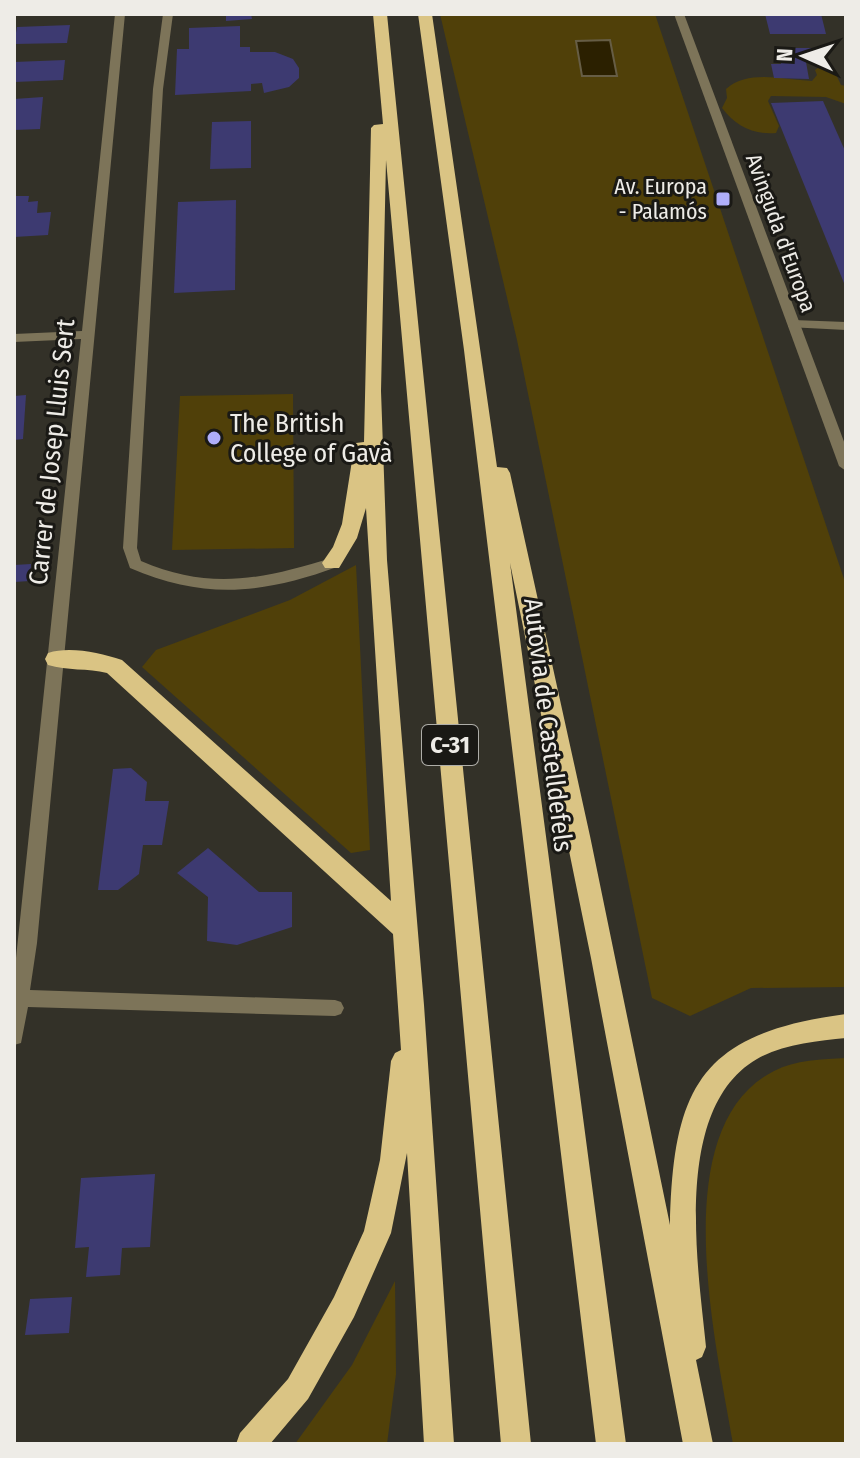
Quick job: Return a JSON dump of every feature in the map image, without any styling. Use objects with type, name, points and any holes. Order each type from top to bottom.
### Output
[{"type":"highway","name":"C-31","points":[[380,14],[516,1444]]},
{"type":"highway","name":"Autovia de Castelldefels","points":[[425,14],[473,350],[611,1444]]},
{"type":"highway","points":[[383,47],[372,391],[377,560],[411,1005],[439,1444]]},
{"type":"highway","points":[[473,350],[552,704],[625,1054],[699,1444]]},
{"type":"highway","points":[[332,563],[345,550],[350,534],[372,391]]},
{"type":"highway","points":[[56,659],[83,659],[114,666],[404,928]]},
{"type":"highway","points":[[251,1444],[298,1389],[344,1307],[377,1233],[393,1160],[411,1005]]},
{"type":"highway","points":[[699,1444],[683,1223],[687,1165],[699,1110],[714,1079],[743,1053],[771,1041],[846,1026]]},
{"type":"street","name":"Carrer de Josep Lluis Sert","points":[[14,1037],[17,998],[28,943],[120,14]]},
{"type":"street","points":[[168,14],[158,89],[130,548],[135,564],[152,572],[205,585],[257,585],[295,578],[332,563]]},
{"type":"street","name":"Avinguda d'Europa","points":[[679,14],[846,466]]},
{"type":"street","points":[[793,324],[846,326]]},
{"type":"street","points":[[14,338],[88,335]]},
{"type":"street","points":[[17,998],[335,1008]]},
{"type":"shaded area","points":[[440,14],[655,14],[846,585],[846,987],[751,988],[690,1016],[652,998],[517,340]]},
{"type":"shaded area","points":[[610,40],[617,76],[582,76],[576,41]]},
{"type":"shaded area","points":[[822,65],[832,66],[841,85],[846,86],[846,104],[826,97],[771,96],[768,101],[779,126],[776,133],[746,128],[722,108],[727,98],[726,89],[735,83],[756,77],[812,81],[817,75],[815,70]]},
{"type":"shaded area","points":[[293,394],[294,548],[172,550],[180,396]]},
{"type":"shaded area","points":[[356,565],[370,850],[351,853],[142,667],[156,650],[290,600]]},
{"type":"shaded area","points":[[846,1058],[846,1444],[733,1444],[717,1353],[706,1242],[708,1188],[719,1139],[740,1099],[774,1071],[800,1062]]},
{"type":"shaded area","points":[[395,1281],[396,1374],[387,1444],[295,1444],[352,1365]]},
{"type":"building","points":[[226,14],[251,14],[252,19],[226,21]]},
{"type":"building","points":[[765,14],[821,14],[826,34],[770,34]]},
{"type":"building","points":[[70,25],[67,43],[14,44],[17,27]]},
{"type":"building","points":[[240,26],[240,47],[250,47],[250,52],[275,52],[293,59],[299,68],[299,78],[289,87],[264,93],[262,83],[251,84],[251,91],[175,95],[177,49],[189,49],[189,28]]},
{"type":"building","points":[[778,48],[816,48],[819,63],[806,62],[809,79],[774,78],[771,64],[781,64]]},
{"type":"building","points":[[65,60],[63,80],[14,82],[14,62]]},
{"type":"building","points":[[43,97],[40,129],[14,130],[14,99]]},
{"type":"building","points":[[823,101],[846,153],[846,288],[771,103]]},
{"type":"building","points":[[251,121],[251,168],[210,169],[212,122]]},
{"type":"building","points":[[14,196],[29,196],[28,202],[38,201],[37,213],[51,212],[48,235],[14,237]]},
{"type":"building","points":[[236,200],[235,290],[174,293],[178,202]]},
{"type":"building","points":[[26,395],[23,439],[14,440],[14,396]]},
{"type":"building","points":[[31,564],[30,581],[14,582],[14,565]]},
{"type":"building","points":[[131,768],[147,782],[145,801],[169,801],[162,845],[143,845],[139,874],[118,890],[98,890],[113,769]]},
{"type":"building","points":[[208,848],[259,892],[292,892],[292,927],[237,945],[207,941],[208,897],[177,873]]},
{"type":"building","points":[[155,1174],[150,1247],[122,1248],[120,1275],[86,1277],[89,1247],[75,1248],[81,1178]]},
{"type":"building","points":[[72,1297],[69,1333],[25,1335],[30,1299]]},
{"type":"place","name":"Av. Europa - Palamós","points":[[723,199]]},
{"type":"place","name":"The British College of Gavà","points":[[214,438]]}]
